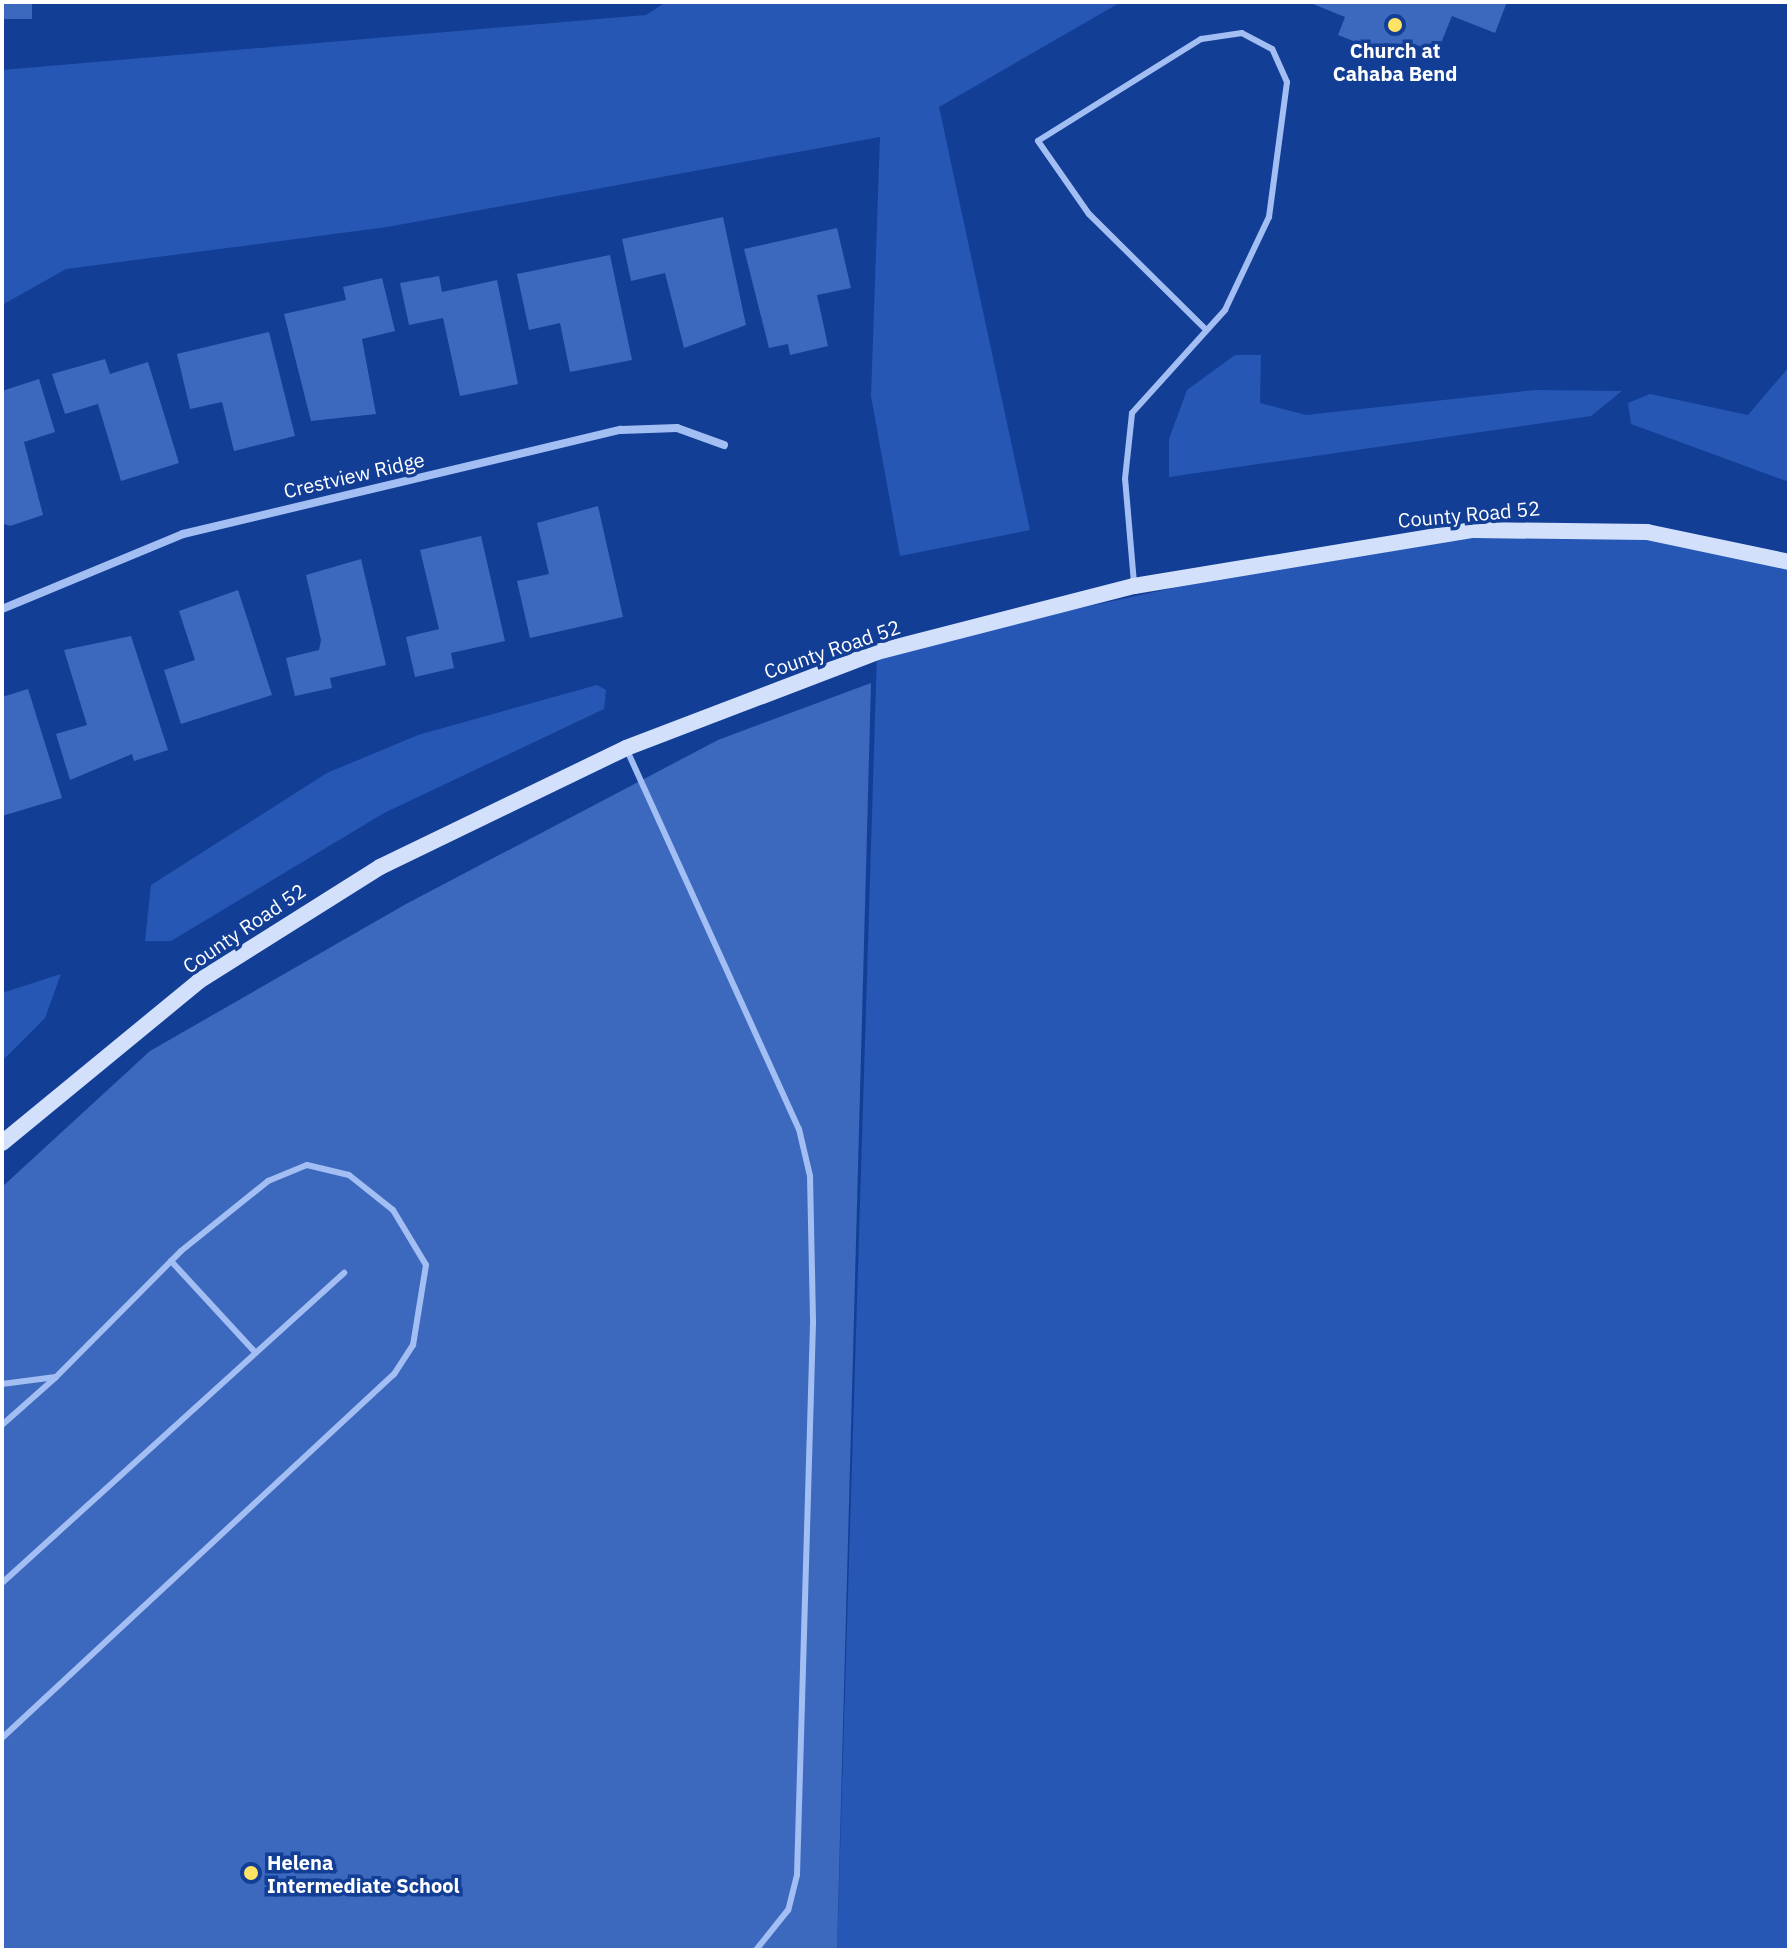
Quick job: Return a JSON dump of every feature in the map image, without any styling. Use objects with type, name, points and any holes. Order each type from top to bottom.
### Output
[{"type":"main road","name":"County Road 52","points":[[2,1143],[274,927],[626,748],[877,652],[1134,586],[1399,539],[1527,527],[1647,532],[1789,562]]},
{"type":"street","name":"Crestview Ridge","points":[[2,609],[183,534],[621,430],[677,428],[724,445]]},
{"type":"lane","points":[[1134,586],[1125,479],[1132,413],[1204,328],[1225,310],[1269,217],[1287,82],[1272,49],[1242,33],[1201,39],[1038,141],[1089,214],[1204,328]]},
{"type":"lane","points":[[626,748],[787,1101],[810,1176],[813,1323],[797,1875],[788,1910],[756,1950]]},
{"type":"lane","points":[[2,1425],[56,1377],[171,1261],[268,1181],[307,1165],[330,1167],[393,1210],[416,1239],[426,1265],[425,1302],[413,1345],[394,1374],[2,1738]]},
{"type":"lane","points":[[171,1261],[256,1353]]},
{"type":"lane","points":[[2,1583],[344,1273]]},
{"type":"lane","points":[[2,1384],[56,1377]]},
{"type":"shaded area","points":[[666,2],[1121,2],[939,107],[1030,530],[900,556],[871,396],[880,137],[387,227],[66,269],[2,305],[2,70],[646,15]]},
{"type":"shaded area","points":[[1235,355],[1261,355],[1260,403],[1306,415],[1535,390],[1622,391],[1591,416],[1169,477],[1169,439],[1187,390]]},
{"type":"shaded area","points":[[1789,367],[1789,482],[1631,424],[1628,403],[1650,394],[1748,415]]},
{"type":"shaded area","points":[[1647,532],[1789,564],[1789,1950],[837,1950],[877,652],[1399,539]]},
{"type":"shaded area","points":[[597,685],[606,690],[604,709],[384,813],[171,941],[145,941],[151,885],[327,773],[418,735]]},
{"type":"shaded area","points":[[61,974],[45,1018],[2,1061],[2,993]]},
{"type":"building","points":[[2,2],[32,2],[32,19],[2,19]]},
{"type":"building","name":"Church at Cahaba Bend","points":[[1308,2],[1507,2],[1495,33],[1452,16],[1437,53],[1409,42],[1402,60],[1338,35],[1345,17]]},
{"type":"building","points":[[723,217],[746,325],[684,348],[665,273],[631,281],[622,239]]},
{"type":"building","points":[[837,228],[851,288],[817,295],[828,346],[790,355],[788,344],[769,348],[744,249]]},
{"type":"building","points":[[610,255],[632,360],[570,372],[560,323],[529,330],[517,274]]},
{"type":"building","points":[[439,276],[442,292],[497,280],[518,384],[460,396],[443,318],[409,325],[400,283]]},
{"type":"building","points":[[382,278],[395,331],[362,339],[376,414],[311,421],[284,314],[346,300],[343,287]]},
{"type":"building","points":[[269,332],[295,436],[234,451],[222,402],[190,409],[177,354]]},
{"type":"building","points":[[105,359],[110,374],[148,362],[179,463],[121,481],[98,404],[65,414],[52,374]]},
{"type":"building","points":[[39,379],[55,432],[24,442],[43,515],[10,526],[2,523],[2,391]]},
{"type":"building","points":[[598,506],[623,617],[530,638],[517,581],[549,574],[537,523]]},
{"type":"building","points":[[481,536],[505,641],[451,653],[454,668],[415,677],[406,637],[439,629],[420,550]]},
{"type":"building","points":[[361,559],[386,665],[330,678],[332,688],[295,696],[286,658],[319,650],[321,640],[306,575]]},
{"type":"building","points":[[238,590],[272,695],[181,724],[164,670],[195,660],[179,611]]},
{"type":"building","points":[[131,636],[168,750],[134,761],[132,754],[70,780],[56,734],[87,725],[64,650]]},
{"type":"building","points":[[871,683],[837,1950],[2,1950],[2,1187],[150,1051],[406,904],[718,740]]},
{"type":"building","points":[[28,689],[62,798],[2,816],[2,697]]},
{"type":"place","name":"Church at Cahaba Bend","points":[[1395,25]]},
{"type":"place","name":"Helena Intermediate School","points":[[251,1873]]}]
